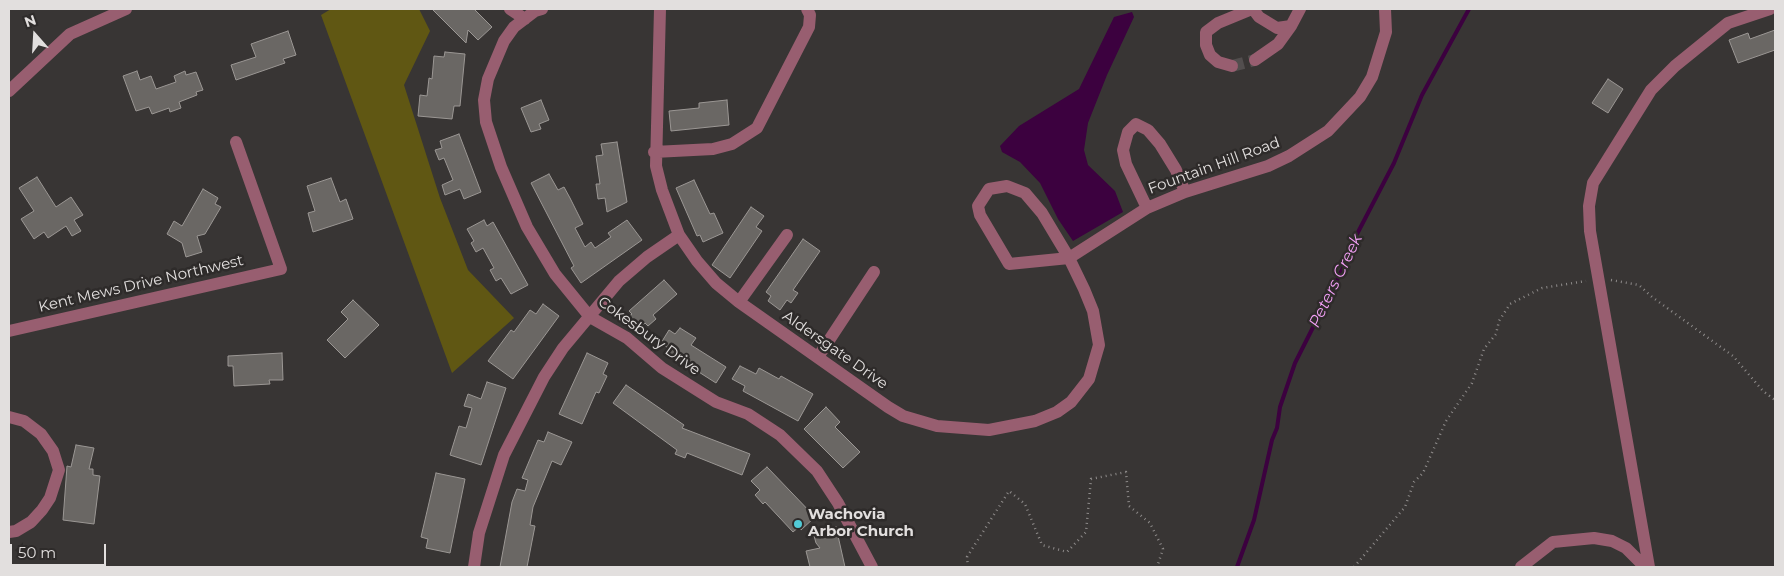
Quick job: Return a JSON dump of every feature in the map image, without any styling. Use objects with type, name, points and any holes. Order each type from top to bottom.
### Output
[{"type":"street","points":[[9,91],[70,34],[109,12],[126,9]]},
{"type":"street","points":[[510,9],[525,19]]},
{"type":"street","name":"Cokesbury Drive","points":[[542,9],[514,27],[504,41],[494,60],[484,100],[486,122],[501,168],[527,227],[555,274],[590,317],[627,338],[662,368],[716,402],[748,414],[780,435],[816,471],[838,503],[872,567]]},
{"type":"street","name":"Aldersgate Drive","points":[[660,9],[654,152],[662,190],[679,235],[697,261],[738,302],[888,407],[903,416],[937,426],[989,430],[1035,421],[1057,412],[1083,389],[1095,363],[1098,346],[1092,311],[1069,258],[1042,213],[1025,193],[1007,186],[998,186],[989,189],[982,197],[978,206],[980,215],[1009,264],[1069,258]]},
{"type":"street","points":[[654,152],[713,149],[732,144],[757,128],[809,27],[810,15],[807,9]]},
{"type":"street","points":[[1232,66],[1218,62],[1210,55],[1206,45],[1206,32],[1218,23],[1252,9],[1259,17],[1277,28],[1291,26]]},
{"type":"street","points":[[1255,60],[1278,44],[1300,9]]},
{"type":"street","name":"Fountain Hill Road","points":[[1069,258],[1147,208],[1185,192],[1268,166],[1289,156],[1328,131],[1360,97],[1372,77],[1386,32],[1386,9]]},
{"type":"street","points":[[1649,567],[1590,231],[1589,206],[1593,183],[1651,90],[1675,66],[1728,23],[1770,9]]},
{"type":"street","points":[[1147,208],[1126,164],[1123,150],[1128,132],[1136,124],[1148,130],[1160,144],[1176,170],[1185,192]]},
{"type":"street","name":"Kent Mews Drive Northwest","points":[[9,331],[281,269],[236,142]]},
{"type":"street","points":[[474,567],[479,533],[490,494],[518,426],[544,377],[563,348],[619,281],[647,257],[679,235]]},
{"type":"street","points":[[738,302],[787,235]]},
{"type":"street","points":[[818,357],[874,272]]},
{"type":"street","points":[[9,418],[24,421],[41,434],[53,450],[59,470],[50,498],[42,510],[31,522],[16,531],[9,532]]},
{"type":"street","points":[[1521,567],[1553,542],[1594,538],[1612,541],[1626,548],[1645,567]]},
{"type":"path","points":[[1354,567],[1404,508],[1414,482],[1423,473],[1446,421],[1472,383],[1484,350],[1496,334],[1499,321],[1510,304],[1542,288],[1592,280]]},
{"type":"path","points":[[1609,280],[1639,285],[1652,297],[1733,356],[1762,391],[1775,400]]},
{"type":"path","points":[[968,567],[967,557],[1008,491],[1026,504],[1042,544],[1067,552],[1086,532],[1091,479],[1126,472],[1129,506],[1150,523],[1163,548],[1157,567]]},
{"type":"shaded area","points":[[331,9],[419,9],[430,31],[404,85],[440,198],[468,270],[514,318],[452,373],[321,15]]},
{"type":"shaded area","points":[[1132,12],[1134,17],[1107,75],[1088,123],[1084,150],[1088,165],[1115,191],[1123,212],[1073,241],[1058,219],[1040,183],[1020,162],[1002,152],[1000,146],[1019,126],[1079,89],[1114,17]]},
{"type":"building","points":[[432,9],[474,9],[492,27],[478,40],[468,30],[466,43]]},
{"type":"building","points":[[1775,30],[1775,50],[1738,63],[1729,40],[1748,33],[1750,39]]},
{"type":"building","points":[[288,31],[296,55],[283,59],[285,63],[236,80],[231,65],[256,57],[251,44]]},
{"type":"building","points":[[445,52],[465,54],[460,106],[454,106],[452,119],[418,116],[420,95],[427,96],[429,78],[432,79],[434,56],[444,57]]},
{"type":"building","points":[[137,71],[140,80],[151,76],[156,89],[176,82],[174,76],[185,71],[186,75],[196,72],[203,90],[196,92],[197,95],[179,102],[181,108],[170,112],[169,108],[152,114],[149,107],[136,111],[123,76]]},
{"type":"building","points":[[1608,79],[1623,89],[1608,113],[1592,103]]},
{"type":"building","points":[[541,100],[549,120],[539,124],[541,129],[531,132],[521,108]]},
{"type":"building","points":[[727,100],[729,125],[671,131],[669,111],[699,108],[699,103]]},
{"type":"building","points":[[459,134],[481,192],[464,199],[460,189],[445,195],[442,185],[453,180],[444,158],[439,160],[435,150],[442,148],[440,141]]},
{"type":"building","points":[[617,142],[627,202],[607,212],[605,198],[598,199],[596,184],[600,184],[596,156],[603,155],[601,144]]},
{"type":"building","points":[[549,174],[558,190],[564,187],[583,224],[575,228],[585,247],[591,242],[595,248],[611,237],[608,233],[627,220],[642,240],[581,283],[571,268],[574,266],[531,183]]},
{"type":"building","points":[[37,177],[56,207],[71,197],[83,215],[74,220],[81,231],[72,236],[66,226],[48,238],[44,232],[34,239],[21,219],[34,211],[19,188]]},
{"type":"building","points":[[331,178],[340,202],[346,199],[353,219],[313,232],[308,213],[315,211],[307,186]]},
{"type":"building","points":[[694,180],[710,214],[714,213],[723,233],[703,242],[700,235],[697,236],[676,188]]},
{"type":"building","points":[[203,189],[218,198],[215,204],[221,207],[205,234],[197,236],[202,252],[186,257],[182,243],[167,234],[174,221],[182,226]]},
{"type":"building","points":[[751,207],[764,216],[756,227],[762,231],[730,278],[712,265]]},
{"type":"building","points":[[484,220],[487,226],[493,222],[528,285],[511,294],[501,278],[496,281],[490,270],[494,268],[483,248],[476,252],[471,243],[474,241],[467,229]]},
{"type":"building","points":[[803,239],[820,251],[793,290],[798,293],[791,303],[787,300],[780,310],[768,301],[771,296],[766,292]]},
{"type":"building","points":[[664,280],[677,294],[653,315],[656,319],[648,326],[645,323],[637,330],[627,318],[632,314],[629,311]]},
{"type":"building","points":[[353,300],[379,325],[345,358],[327,340],[348,319],[341,312]]},
{"type":"building","points":[[543,304],[559,316],[513,379],[488,361],[511,330],[514,332],[530,310],[536,314]]},
{"type":"building","points":[[680,328],[696,338],[691,345],[726,367],[716,383],[669,353],[671,350],[661,343],[669,330],[675,334]]},
{"type":"building","points":[[282,353],[283,380],[269,380],[270,384],[234,386],[233,366],[228,366],[228,356]]},
{"type":"building","points":[[587,353],[608,363],[603,374],[607,376],[599,393],[596,392],[582,424],[559,414]]},
{"type":"building","points":[[740,366],[756,374],[759,368],[779,379],[781,376],[813,394],[798,421],[743,391],[745,386],[732,379]]},
{"type":"building","points":[[487,382],[506,388],[481,465],[450,455],[459,426],[466,428],[472,408],[464,406],[468,394],[481,399]]},
{"type":"building","points":[[626,385],[684,425],[682,428],[750,454],[742,475],[687,453],[685,458],[675,454],[677,450],[613,403]]},
{"type":"building","points":[[826,407],[840,422],[835,427],[860,452],[843,468],[804,429]]},
{"type":"building","points":[[548,432],[572,442],[561,465],[552,461],[533,507],[530,525],[535,526],[527,567],[500,567],[512,502],[517,489],[525,491],[528,480],[522,478],[538,440],[544,442]]},
{"type":"building","points":[[76,445],[94,448],[89,469],[93,469],[93,475],[100,476],[94,524],[63,520],[67,466],[71,467]]},
{"type":"building","points":[[767,467],[815,517],[801,530],[800,526],[793,532],[765,502],[763,504],[755,495],[760,490],[751,481]]},
{"type":"building","points":[[436,473],[465,479],[450,553],[426,548],[428,539],[421,537]]},
{"type":"building","points":[[836,527],[845,567],[810,567],[806,551],[820,548],[816,543],[813,532]]},
{"type":"waterway","name":"Peters Creek","points":[[1237,567],[1254,520],[1272,440],[1277,428],[1280,407],[1295,363],[1342,270],[1356,236],[1394,163],[1422,95],[1469,9]]},
{"type":"tunnel","points":[[1232,66],[1255,60]]},
{"type":"place","name":"Wachovia Arbor Church","points":[[798,524]]}]
